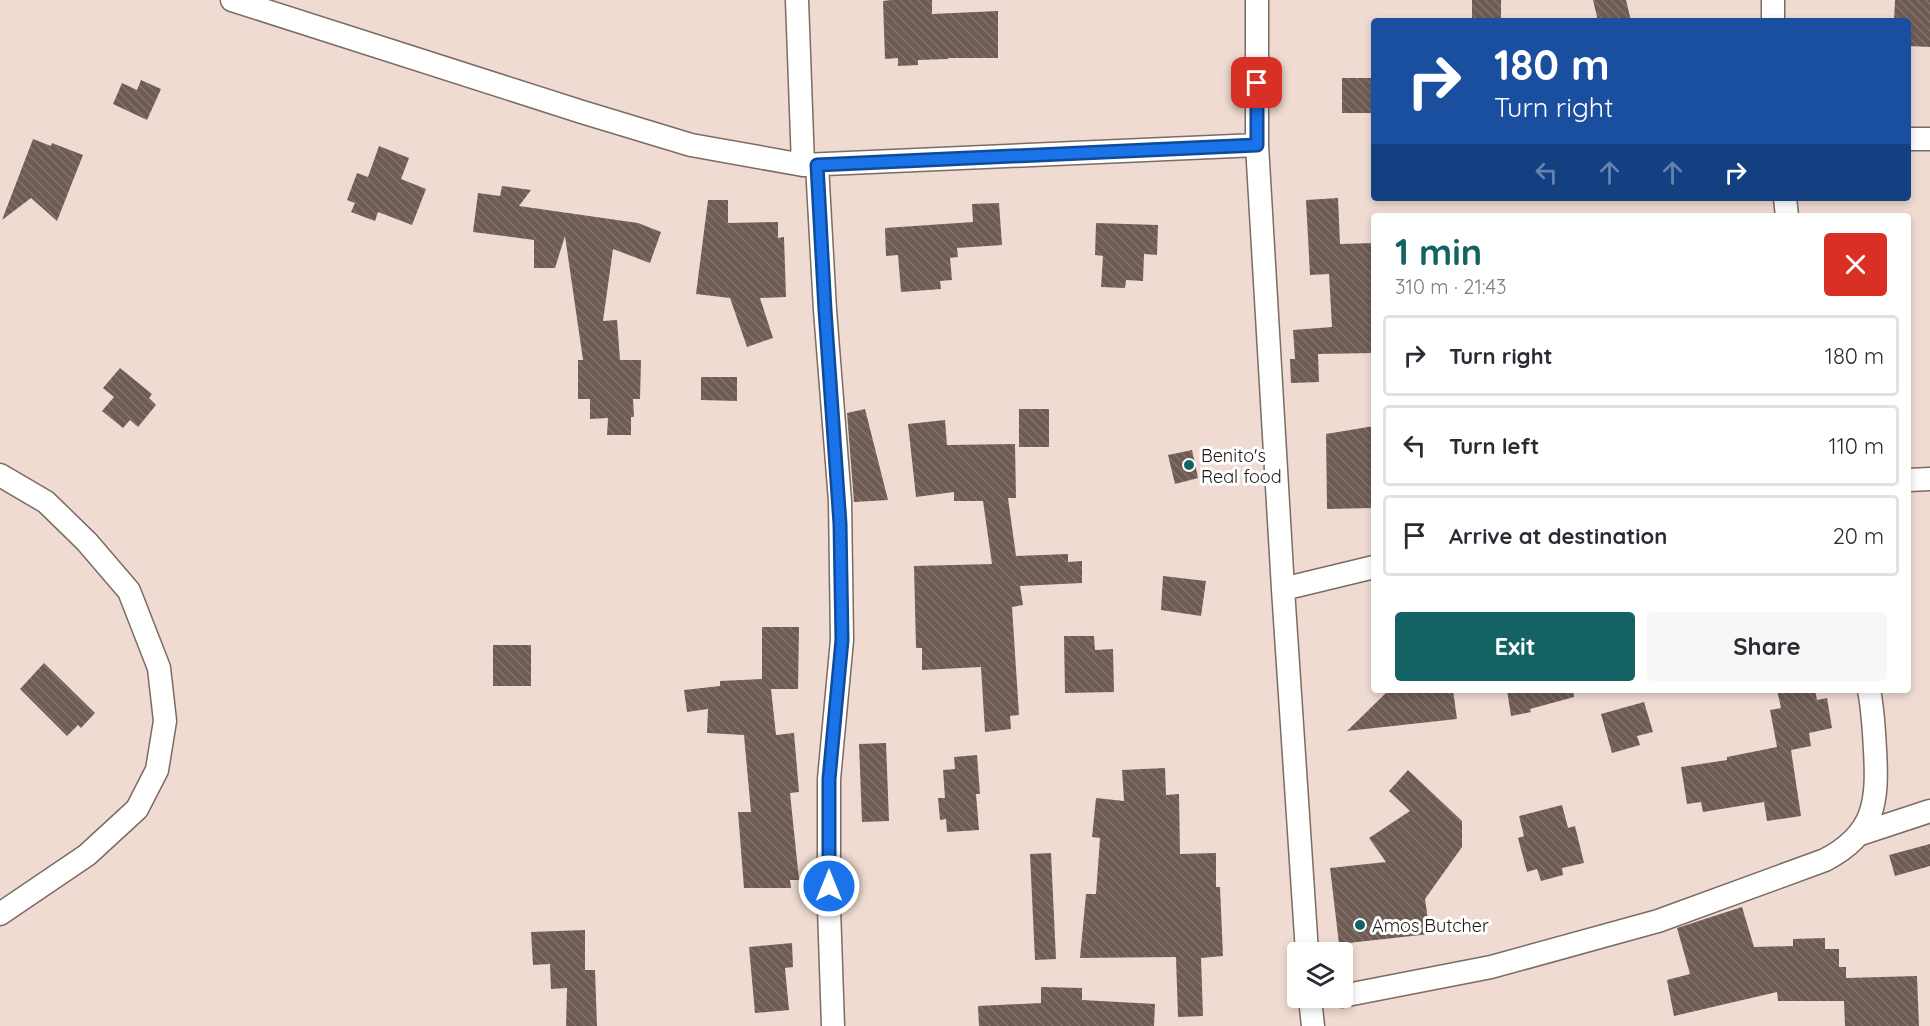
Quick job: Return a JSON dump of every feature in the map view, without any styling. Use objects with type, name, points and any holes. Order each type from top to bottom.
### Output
[{"type":"street","points":[[232,0],[691,145],[810,165],[1257,145]]},
{"type":"street","points":[[797,0],[810,165],[825,310],[840,512],[842,640],[829,779],[829,908],[833,1026]]},
{"type":"street","points":[[1257,0],[1257,145],[1306,942]]},
{"type":"street","points":[[1773,0],[1773,18]]},
{"type":"street","points":[[1911,139],[1930,139]]},
{"type":"street","points":[[0,475],[46,502],[87,542],[129,591],[159,668],[165,721],[157,770],[136,809],[87,855],[0,914]]},
{"type":"street","points":[[1911,480],[1930,479]]},
{"type":"street","points":[[1283,589],[1371,568]]},
{"type":"street","points":[[1353,994],[1491,967],[1658,921],[1825,860],[1845,849],[1860,834],[1872,811],[1877,785],[1873,708],[1870,693]]},
{"type":"street","points":[[1860,834],[1930,811]]},
{"type":"street","points":[[1311,1008],[1313,1026]]},
{"type":"building","points":[[932,0],[932,14],[998,11],[998,58],[918,60],[918,65],[898,66],[898,58],[885,59],[883,1]]},
{"type":"building","points":[[1472,0],[1501,0],[1501,18],[1472,18]]},
{"type":"building","points":[[1593,0],[1626,0],[1630,18],[1597,18]]},
{"type":"building","points":[[1895,0],[1930,0],[1930,47],[1911,46],[1911,18],[1894,18]]},
{"type":"building","points":[[1342,78],[1371,78],[1371,113],[1342,113]]},
{"type":"building","points":[[141,80],[161,89],[147,120],[113,104],[122,83],[137,90]]},
{"type":"building","points":[[33,139],[51,146],[52,143],[83,155],[57,221],[31,198],[2,220]]},
{"type":"building","points":[[379,146],[409,158],[401,179],[426,189],[412,225],[378,212],[375,221],[351,212],[355,203],[347,200],[357,173],[368,177]]},
{"type":"building","points":[[502,186],[531,190],[519,206],[638,223],[661,232],[650,263],[613,249],[603,321],[617,320],[620,360],[641,360],[640,399],[633,399],[634,417],[631,417],[631,435],[607,435],[608,418],[590,419],[590,399],[578,399],[578,360],[583,360],[565,236],[555,268],[534,268],[534,240],[473,232],[478,193],[500,196]]},
{"type":"building","points":[[1338,198],[1340,244],[1371,243],[1371,353],[1318,354],[1319,382],[1291,383],[1290,359],[1295,359],[1293,330],[1332,327],[1329,274],[1310,275],[1306,200]]},
{"type":"building","points":[[708,200],[728,200],[728,223],[778,222],[778,238],[784,237],[786,297],[760,298],[773,338],[747,347],[730,298],[696,294]]},
{"type":"building","points":[[999,203],[1002,245],[957,248],[958,257],[950,258],[952,280],[940,281],[941,289],[901,292],[898,255],[886,256],[885,228],[973,222],[972,204]]},
{"type":"building","points":[[1096,223],[1158,225],[1157,255],[1144,254],[1143,281],[1126,280],[1125,288],[1101,287],[1103,256],[1095,255]]},
{"type":"building","points":[[120,368],[152,394],[149,398],[156,405],[138,427],[130,420],[123,428],[102,411],[114,397],[103,388]]},
{"type":"building","points":[[701,377],[737,377],[737,401],[701,400]]},
{"type":"building","points":[[865,409],[888,500],[854,502],[847,413]]},
{"type":"building","points":[[1019,409],[1049,409],[1049,447],[1019,447]]},
{"type":"building","points":[[945,420],[947,445],[1015,444],[1016,498],[1008,498],[1016,556],[1068,554],[1068,562],[1082,561],[1082,583],[1020,586],[1023,605],[1012,607],[1019,715],[1010,716],[1011,729],[985,732],[981,667],[922,670],[922,648],[916,648],[914,566],[992,564],[983,501],[954,501],[954,492],[916,497],[908,424]]},
{"type":"building","points":[[1371,426],[1371,508],[1327,509],[1326,434]]},
{"type":"building","points":[[1192,450],[1198,478],[1175,484],[1168,455]]},
{"type":"building","points":[[1163,576],[1206,581],[1201,616],[1161,610]]},
{"type":"building","points":[[762,627],[799,627],[798,689],[771,689],[776,735],[794,733],[799,792],[790,793],[799,880],[790,880],[791,888],[744,888],[738,812],[751,812],[744,735],[707,733],[708,709],[687,712],[684,690],[720,686],[720,681],[762,679]]},
{"type":"building","points":[[1064,636],[1094,636],[1095,650],[1113,649],[1114,692],[1065,693]]},
{"type":"building","points":[[493,645],[531,645],[531,686],[493,686]]},
{"type":"building","points":[[44,663],[95,713],[81,728],[78,725],[67,736],[20,689]]},
{"type":"building","points":[[1386,693],[1453,693],[1457,719],[1347,731]]},
{"type":"building","points":[[1507,693],[1573,693],[1574,697],[1530,709],[1531,712],[1511,716]]},
{"type":"building","points":[[1778,693],[1816,693],[1817,700],[1827,698],[1832,728],[1809,733],[1811,746],[1791,750],[1801,816],[1767,821],[1764,802],[1703,812],[1701,802],[1687,804],[1681,767],[1727,760],[1727,757],[1777,747],[1770,710],[1781,708]]},
{"type":"building","points":[[1644,702],[1653,732],[1637,736],[1640,745],[1612,753],[1601,714]]},
{"type":"building","points":[[886,743],[889,821],[862,822],[859,744]]},
{"type":"building","points":[[977,755],[980,794],[976,794],[979,830],[947,832],[946,819],[940,820],[938,798],[945,798],[943,770],[955,769],[954,757]]},
{"type":"building","points":[[1165,768],[1166,795],[1179,794],[1180,854],[1216,853],[1216,887],[1220,887],[1223,956],[1201,958],[1203,1016],[1178,1017],[1176,957],[1080,958],[1086,894],[1096,894],[1100,838],[1092,837],[1096,798],[1124,801],[1122,770]]},
{"type":"building","points":[[1408,770],[1462,821],[1462,847],[1425,899],[1430,934],[1339,942],[1330,868],[1386,862],[1369,838],[1410,811],[1389,791]]},
{"type":"building","points":[[1562,805],[1568,828],[1575,826],[1584,863],[1562,868],[1563,875],[1541,881],[1537,869],[1527,872],[1518,838],[1524,836],[1519,816]]},
{"type":"building","points":[[1930,844],[1930,866],[1895,876],[1889,855]]},
{"type":"building","points":[[1051,853],[1056,959],[1035,960],[1030,854]]},
{"type":"building","points":[[1742,907],[1754,947],[1793,946],[1793,939],[1825,938],[1825,949],[1839,949],[1839,967],[1846,967],[1846,978],[1917,976],[1919,1026],[1845,1026],[1844,1001],[1778,1001],[1777,992],[1674,1016],[1667,980],[1690,974],[1677,928]]},
{"type":"building","points":[[585,930],[585,970],[595,970],[597,1026],[566,1026],[567,988],[551,989],[550,964],[533,965],[531,932]]},
{"type":"building","points":[[792,943],[793,967],[785,968],[789,1010],[755,1013],[749,947]]},
{"type":"building","points":[[1041,987],[1082,988],[1082,1000],[1155,1004],[1154,1026],[979,1026],[978,1006],[1041,1003]]},
{"type":"place","name":"Benito's Real food","points":[[1189,465]]},
{"type":"place","name":"Amos Butcher","points":[[1360,925]]},
{"type":"route","points":[[829,886],[829,779],[842,640],[840,501],[825,310],[817,165],[1257,145],[1257,83]]}]
